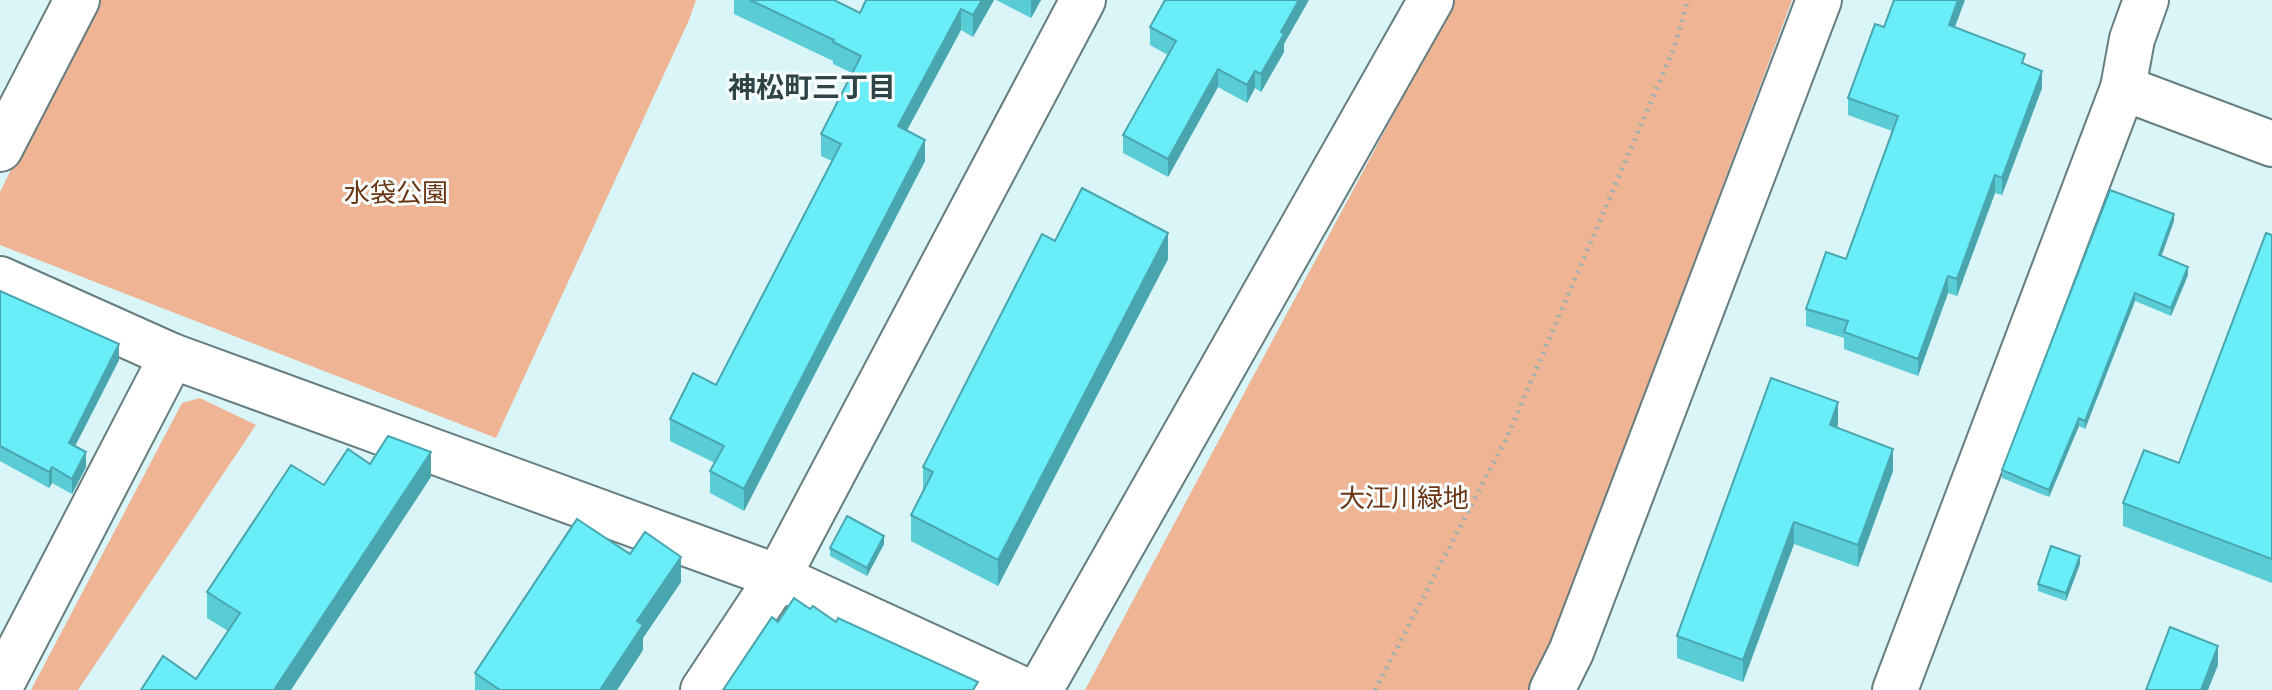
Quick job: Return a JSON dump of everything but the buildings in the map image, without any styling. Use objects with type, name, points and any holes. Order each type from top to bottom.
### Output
[{"type":"street","points":[[0,149],[77,0]]},
{"type":"street","points":[[703,690],[778,577],[1083,0]]},
{"type":"street","points":[[1040,690],[1431,0]]},
{"type":"street","points":[[1552,690],[1571,652],[1819,0]]},
{"type":"street","points":[[1895,690],[2123,88],[2132,39],[2146,0]]},
{"type":"street","points":[[2123,88],[2272,144]]},
{"type":"street","points":[[0,279],[172,356],[778,577],[1024,690]]},
{"type":"street","points":[[0,687],[172,356]]},
{"type":"path","points":[[1375,690],[1508,435],[1674,48],[1688,0]]},
{"type":"green space","name":"水袋公園","points":[[95,0],[696,0],[496,438],[0,245],[0,192]]},
{"type":"green space","name":"大江川緑地","points":[[1455,0],[1792,0],[1553,641],[1529,690],[1085,690]]},
{"type":"green space","points":[[200,398],[256,425],[78,690],[31,690],[182,403]]},
{"type":"district","name":"神松町三丁目","points":[[812,87]]}]
